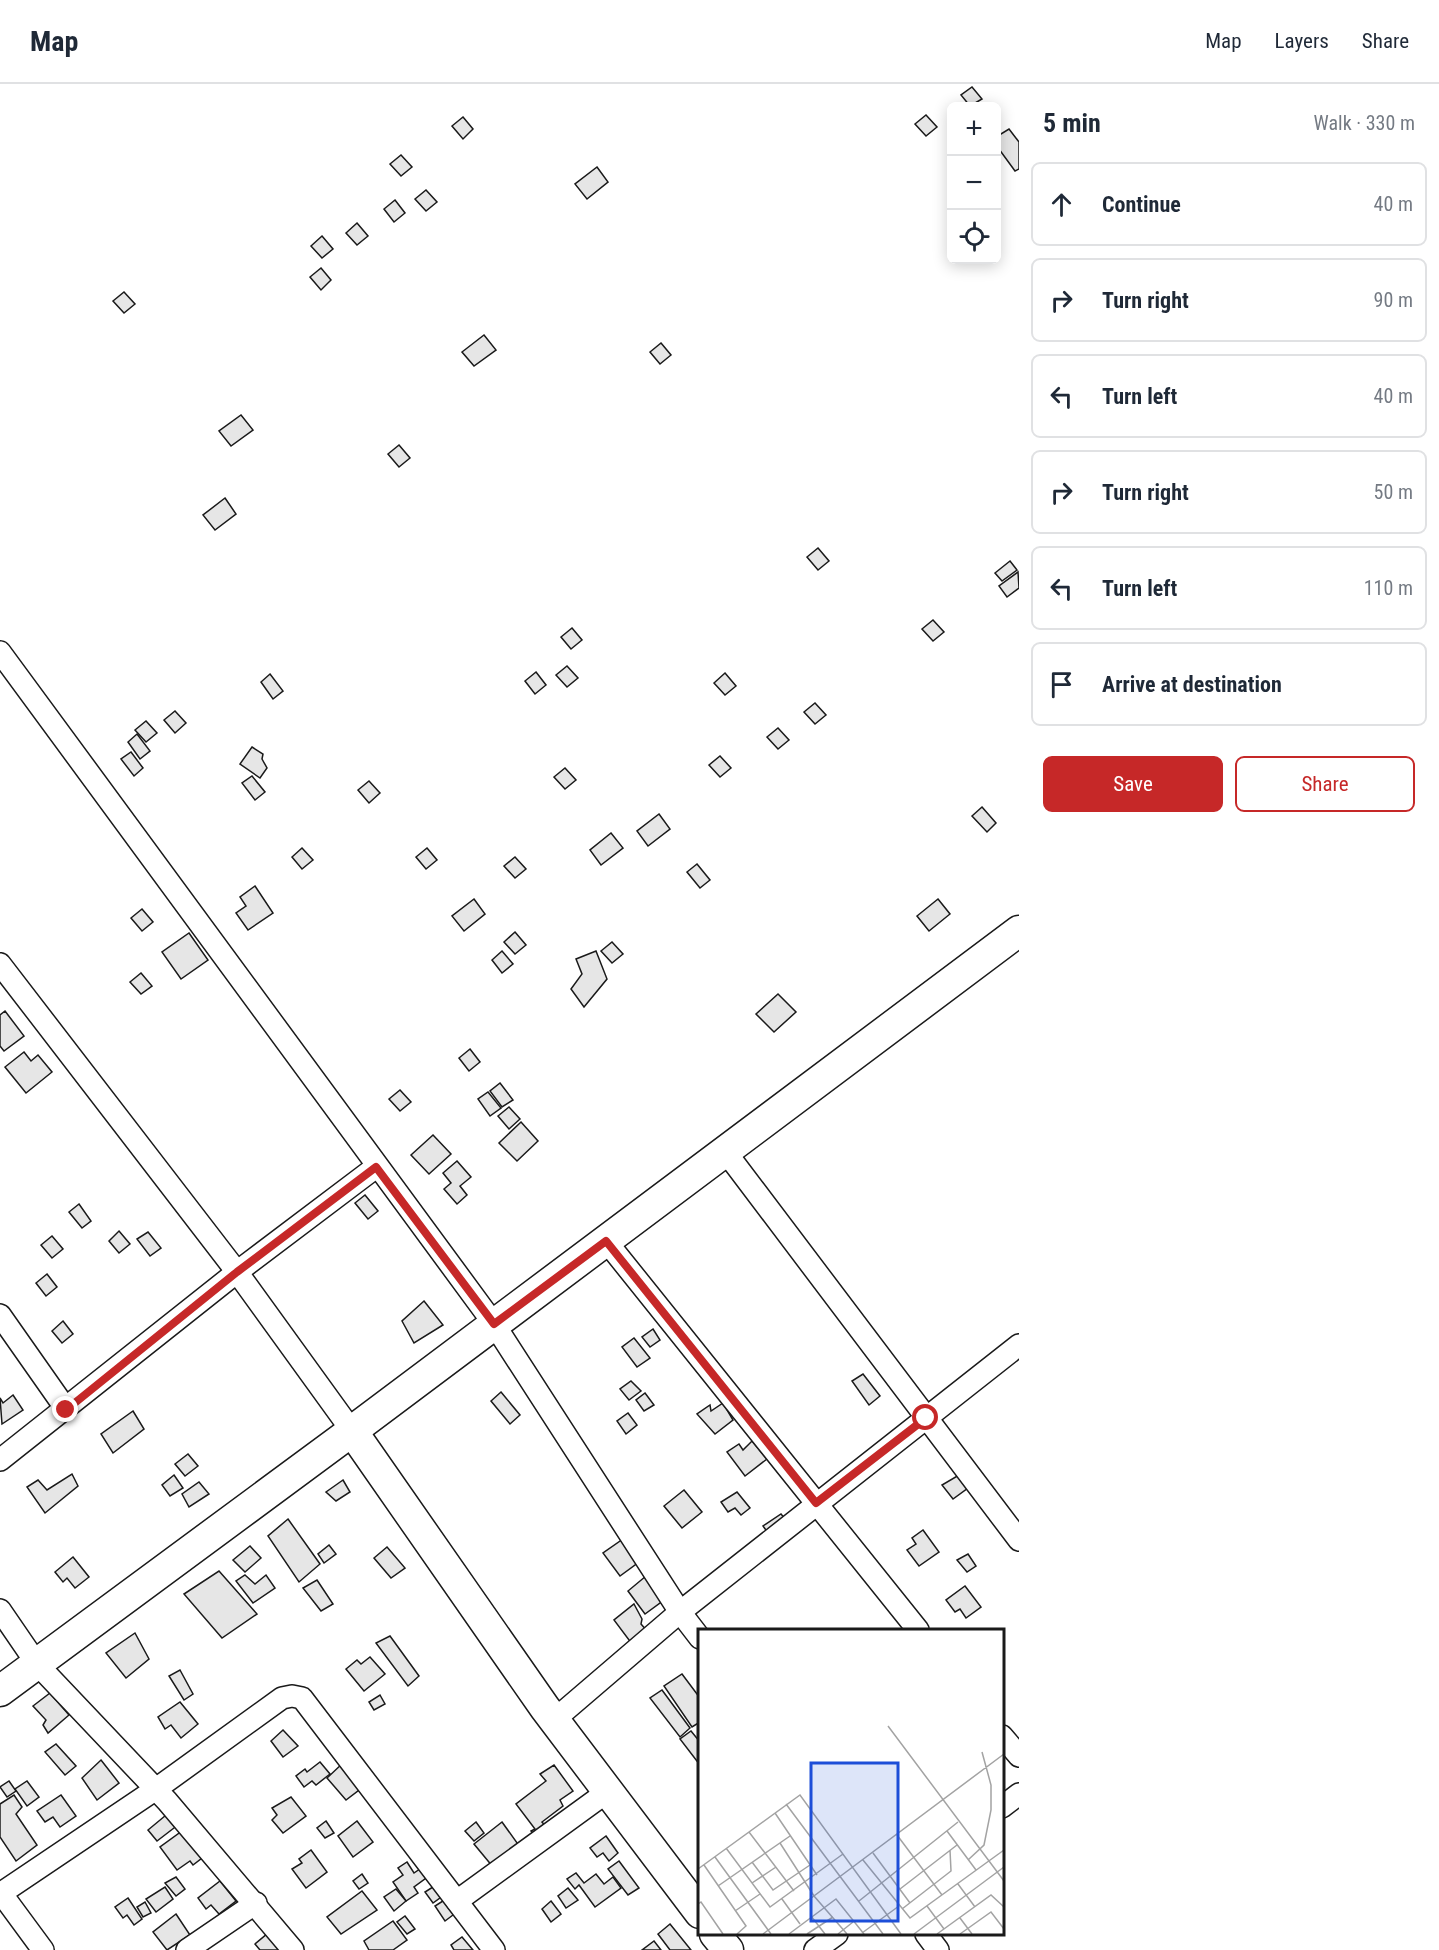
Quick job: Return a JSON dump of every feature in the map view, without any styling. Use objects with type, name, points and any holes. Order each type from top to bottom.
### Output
[{"type":"street","points":[[0,652],[376,1167],[494,1324],[698,1637]]},
{"type":"street","points":[[0,1691],[725,1151],[1016,940]]},
{"type":"street","points":[[0,964],[237,1272],[352,1431],[554,1720],[698,1912]]},
{"type":"street","points":[[725,1151],[1019,1540]]},
{"type":"street","points":[[0,1460],[66,1410],[237,1272],[376,1167]]},
{"type":"street","points":[[606,1241],[917,1629]]},
{"type":"street","points":[[0,1315],[66,1410]]},
{"type":"street","points":[[554,1720],[680,1612],[1019,1345]]},
{"type":"street","points":[[0,1610],[37,1664],[156,1789],[293,1950]]},
{"type":"street","points":[[43,1950],[0,1893],[156,1789],[282,1698],[292,1696],[302,1698],[494,1950]]},
{"type":"street","points":[[1004,1738],[1019,1756]]},
{"type":"street","points":[[457,1901],[607,1792]]},
{"type":"street","points":[[1004,1805],[1019,1794]]},
{"type":"street","points":[[187,1950],[256,1904]]},
{"type":"street","points":[[716,1935],[728,1950]]},
{"type":"street","points":[[815,1950],[836,1935]]},
{"type":"street","points":[[927,1935],[938,1950]]},
{"type":"building","points":[[972,87],[982,99],[977,102],[967,102],[961,95]]},
{"type":"building","points":[[926,115],[937,127],[926,136],[915,124]]},
{"type":"building","points":[[463,117],[473,129],[463,139],[452,126]]},
{"type":"building","points":[[1009,129],[1019,142],[1019,169],[1015,171],[1001,152],[1001,134]]},
{"type":"building","points":[[401,155],[412,167],[401,176],[390,164]]},
{"type":"building","points":[[597,167],[608,182],[587,199],[575,184]]},
{"type":"building","points":[[426,190],[437,202],[426,211],[415,199]]},
{"type":"building","points":[[395,200],[405,213],[394,222],[384,209]]},
{"type":"building","points":[[357,223],[368,236],[357,245],[346,233]]},
{"type":"building","points":[[322,236],[333,249],[322,258],[311,246]]},
{"type":"building","points":[[321,268],[331,280],[321,290],[310,277]]},
{"type":"building","points":[[124,292],[135,304],[124,313],[113,301]]},
{"type":"building","points":[[484,335],[496,350],[474,366],[462,352]]},
{"type":"building","points":[[661,343],[671,355],[660,364],[650,352]]},
{"type":"building","points":[[241,415],[253,430],[231,446],[219,431]]},
{"type":"building","points":[[399,445],[410,458],[399,467],[388,454]]},
{"type":"building","points":[[225,498],[236,514],[215,530],[203,515]]},
{"type":"building","points":[[818,548],[829,561],[818,570],[807,557]]},
{"type":"building","points":[[1010,561],[1017,570],[1002,581],[995,573]]},
{"type":"building","points":[[1018,572],[1019,588],[1007,597],[999,586]]},
{"type":"building","points":[[933,620],[944,632],[933,641],[922,629]]},
{"type":"building","points":[[572,628],[582,640],[571,649],[561,637]]},
{"type":"building","points":[[567,666],[578,678],[567,687],[556,675]]},
{"type":"building","points":[[536,672],[546,685],[535,694],[525,681]]},
{"type":"building","points":[[725,673],[736,686],[725,695],[714,683]]},
{"type":"building","points":[[270,674],[283,691],[273,699],[261,682]]},
{"type":"building","points":[[815,703],[826,715],[815,724],[804,712]]},
{"type":"building","points":[[175,711],[186,723],[175,733],[164,720]]},
{"type":"building","points":[[146,721],[157,733],[146,742],[135,730]]},
{"type":"building","points":[[778,728],[789,740],[778,749],[767,737]]},
{"type":"building","points":[[137,734],[150,751],[140,759],[128,742]]},
{"type":"building","points":[[252,747],[263,754],[262,759],[267,768],[260,778],[240,764]]},
{"type":"building","points":[[131,752],[143,768],[134,776],[121,759]]},
{"type":"building","points":[[720,756],[731,768],[720,777],[709,765]]},
{"type":"building","points":[[565,768],[576,780],[565,789],[554,777]]},
{"type":"building","points":[[252,776],[265,792],[255,800],[242,783]]},
{"type":"building","points":[[369,781],[380,793],[369,803],[358,790]]},
{"type":"building","points":[[982,807],[996,823],[987,832],[972,816]]},
{"type":"building","points":[[659,814],[670,829],[648,846],[637,831]]},
{"type":"building","points":[[611,833],[623,848],[601,865],[590,850]]},
{"type":"building","points":[[302,848],[313,860],[302,869],[292,857]]},
{"type":"building","points":[[427,848],[437,860],[426,869],[416,857]]},
{"type":"building","points":[[515,857],[526,869],[515,878],[504,866]]},
{"type":"building","points":[[697,864],[710,880],[700,888],[687,872]]},
{"type":"building","points":[[255,886],[273,913],[248,930],[236,913],[246,906],[240,897]]},
{"type":"building","points":[[474,899],[485,914],[464,931],[452,916]]},
{"type":"building","points":[[938,899],[950,914],[929,931],[917,916]]},
{"type":"building","points":[[142,909],[153,922],[142,931],[131,918]]},
{"type":"building","points":[[515,932],[526,945],[515,954],[504,942]]},
{"type":"building","points":[[189,933],[208,960],[181,979],[162,952]]},
{"type":"building","points":[[612,942],[623,954],[612,963],[601,951]]},
{"type":"building","points":[[502,951],[513,964],[502,973],[492,960]]},
{"type":"building","points":[[596,951],[607,979],[584,1007],[571,989],[582,974],[576,959]]},
{"type":"building","points":[[141,973],[152,986],[141,994],[130,982]]},
{"type":"building","points":[[778,994],[796,1012],[774,1032],[756,1014]]},
{"type":"building","points":[[5,1011],[24,1036],[4,1051],[0,1046],[0,1015]]},
{"type":"building","points":[[470,1049],[480,1062],[469,1071],[459,1058]]},
{"type":"building","points":[[24,1052],[31,1061],[38,1055],[52,1072],[26,1093],[5,1067]]},
{"type":"building","points":[[500,1083],[513,1100],[502,1107],[490,1091]]},
{"type":"building","points":[[400,1090],[411,1102],[400,1111],[389,1099]]},
{"type":"building","points":[[488,1092],[501,1108],[490,1116],[478,1099]]},
{"type":"building","points":[[509,1107],[520,1119],[509,1129],[498,1116]]},
{"type":"building","points":[[521,1122],[538,1141],[517,1161],[499,1143]]},
{"type":"building","points":[[433,1135],[451,1154],[429,1174],[411,1155]]},
{"type":"building","points":[[457,1161],[471,1177],[460,1186],[467,1195],[457,1204],[444,1189],[451,1183],[443,1173]]},
{"type":"building","points":[[365,1195],[378,1211],[368,1219],[355,1203]]},
{"type":"building","points":[[79,1204],[91,1221],[82,1228],[69,1212]]},
{"type":"building","points":[[119,1231],[130,1244],[119,1253],[109,1241]]},
{"type":"building","points":[[148,1232],[161,1248],[150,1256],[137,1239]]},
{"type":"building","points":[[52,1236],[63,1249],[52,1258],[41,1245]]},
{"type":"building","points":[[47,1274],[57,1287],[46,1296],[36,1283]]},
{"type":"building","points":[[424,1301],[443,1325],[414,1343],[402,1321]]},
{"type":"building","points":[[63,1321],[73,1334],[62,1343],[52,1331]]},
{"type":"building","points":[[653,1329],[660,1340],[650,1347],[642,1337]]},
{"type":"building","points":[[634,1338],[650,1358],[637,1367],[622,1347]]},
{"type":"building","points":[[863,1374],[880,1396],[869,1405],[852,1381]]},
{"type":"building","points":[[631,1381],[641,1391],[629,1400],[620,1389]]},
{"type":"building","points":[[501,1392],[520,1415],[510,1424],[491,1401]]},
{"type":"building","points":[[645,1393],[654,1405],[644,1411],[636,1400]]},
{"type":"building","points":[[13,1395],[23,1410],[2,1424],[0,1398],[3,1403]]},
{"type":"building","points":[[723,1403],[733,1420],[715,1434],[697,1414],[710,1405],[711,1411]]},
{"type":"building","points":[[133,1411],[144,1429],[113,1453],[101,1434]]},
{"type":"building","points":[[628,1413],[637,1425],[626,1434],[617,1421]]},
{"type":"building","points":[[752,1441],[767,1459],[745,1476],[727,1452],[739,1444],[743,1450]]},
{"type":"building","points":[[188,1454],[198,1466],[185,1476],[175,1464]]},
{"type":"building","points":[[72,1474],[78,1486],[45,1513],[27,1487],[38,1480],[47,1490]]},
{"type":"building","points":[[174,1475],[183,1488],[170,1496],[162,1485]]},
{"type":"building","points":[[959,1475],[968,1488],[953,1499],[942,1485]]},
{"type":"building","points":[[343,1480],[350,1492],[336,1501],[326,1492]]},
{"type":"building","points":[[199,1482],[209,1494],[189,1507],[182,1494]]},
{"type":"building","points":[[684,1490],[702,1512],[682,1528],[664,1506]]},
{"type":"building","points":[[737,1492],[750,1508],[741,1515],[735,1508],[728,1512],[721,1502]]},
{"type":"building","points":[[781,1514],[793,1528],[774,1541],[763,1526]]},
{"type":"building","points":[[288,1519],[320,1564],[299,1582],[268,1536]]},
{"type":"building","points":[[923,1530],[939,1552],[919,1566],[907,1550],[916,1544],[912,1538]]},
{"type":"building","points":[[623,1539],[639,1562],[620,1576],[603,1553]]},
{"type":"building","points":[[329,1545],[336,1554],[324,1563],[318,1554]]},
{"type":"building","points":[[250,1546],[261,1558],[245,1572],[233,1560]]},
{"type":"building","points":[[387,1547],[405,1568],[391,1578],[374,1558]]},
{"type":"building","points":[[968,1554],[976,1566],[967,1572],[957,1560]]},
{"type":"building","points":[[73,1557],[89,1577],[75,1588],[67,1578],[63,1582],[55,1572]]},
{"type":"building","points":[[219,1571],[257,1614],[222,1638],[184,1594]]},
{"type":"building","points":[[245,1575],[255,1584],[266,1575],[275,1588],[253,1603],[236,1581]]},
{"type":"building","points":[[646,1576],[664,1600],[645,1614],[628,1591]]},
{"type":"building","points":[[317,1580],[333,1604],[321,1611],[303,1588]]},
{"type":"building","points":[[965,1586],[981,1607],[966,1618],[960,1609],[955,1612],[946,1600]]},
{"type":"building","points":[[634,1604],[642,1619],[641,1624],[648,1632],[632,1644],[614,1620]]},
{"type":"building","points":[[135,1633],[149,1659],[126,1678],[106,1653]]},
{"type":"building","points":[[390,1636],[419,1676],[408,1686],[376,1643]]},
{"type":"building","points":[[370,1657],[385,1674],[364,1691],[346,1669],[357,1660],[361,1664]]},
{"type":"building","points":[[180,1670],[193,1694],[184,1700],[169,1676]]},
{"type":"building","points":[[682,1674],[698,1695],[698,1723],[692,1727],[664,1686]]},
{"type":"building","points":[[662,1690],[690,1728],[680,1737],[650,1698]]},
{"type":"building","points":[[50,1693],[69,1715],[48,1733],[43,1725],[46,1720],[33,1706]]},
{"type":"building","points":[[380,1695],[385,1704],[374,1710],[369,1702]]},
{"type":"building","points":[[180,1702],[198,1724],[181,1738],[171,1725],[165,1729],[158,1717]]},
{"type":"building","points":[[283,1730],[298,1746],[283,1757],[271,1741]]},
{"type":"building","points":[[691,1731],[698,1740],[698,1762],[680,1739]]},
{"type":"building","points":[[56,1744],[76,1766],[65,1775],[45,1752]]},
{"type":"building","points":[[101,1760],[119,1783],[97,1800],[82,1778]]},
{"type":"building","points":[[320,1762],[330,1774],[316,1785],[312,1781],[304,1787],[296,1776],[305,1769],[307,1772]]},
{"type":"building","points":[[344,1762],[363,1787],[346,1800],[327,1778]]},
{"type":"building","points":[[554,1765],[573,1791],[560,1800],[563,1806],[542,1822],[550,1831],[538,1839],[531,1831],[535,1829],[516,1804],[546,1781],[540,1774]]},
{"type":"building","points":[[9,1781],[16,1791],[7,1797],[0,1787]]},
{"type":"building","points":[[27,1781],[39,1797],[27,1806],[15,1789]]},
{"type":"building","points":[[14,1795],[22,1807],[16,1814],[37,1845],[16,1861],[0,1837],[0,1804]]},
{"type":"building","points":[[61,1795],[76,1816],[60,1827],[53,1817],[45,1822],[37,1811]]},
{"type":"building","points":[[291,1797],[306,1816],[283,1833],[272,1820],[277,1815],[272,1808]]},
{"type":"building","points":[[177,1806],[187,1818],[157,1841],[148,1830]]},
{"type":"building","points":[[326,1821],[334,1833],[325,1838],[317,1828]]},
{"type":"building","points":[[357,1821],[373,1842],[353,1857],[338,1836]]},
{"type":"building","points":[[476,1822],[484,1833],[474,1841],[465,1831]]},
{"type":"building","points":[[502,1822],[520,1847],[493,1867],[474,1844]]},
{"type":"building","points":[[182,1831],[202,1858],[193,1865],[190,1861],[177,1870],[160,1847]]},
{"type":"building","points":[[606,1836],[618,1853],[609,1861],[603,1853],[597,1857],[590,1848]]},
{"type":"building","points":[[311,1850],[327,1872],[306,1888],[292,1869],[302,1863],[299,1859]]},
{"type":"building","points":[[619,1861],[639,1888],[628,1895],[608,1869]]},
{"type":"building","points":[[407,1862],[414,1873],[427,1864],[433,1873],[414,1887],[418,1893],[406,1901],[393,1882],[403,1875],[398,1868]]},
{"type":"building","points":[[576,1873],[584,1883],[596,1874],[604,1884],[613,1877],[621,1888],[595,1907],[579,1885],[575,1889],[567,1879]]},
{"type":"building","points":[[362,1874],[368,1883],[359,1889],[353,1881]]},
{"type":"building","points":[[176,1877],[185,1889],[176,1896],[165,1883]]},
{"type":"building","points":[[220,1881],[236,1901],[219,1914],[211,1905],[206,1909],[198,1898]]},
{"type":"building","points":[[436,1885],[444,1895],[433,1903],[425,1892]]},
{"type":"building","points":[[165,1887],[173,1899],[156,1912],[146,1899]]},
{"type":"building","points":[[568,1888],[578,1900],[566,1908],[558,1896]]},
{"type":"building","points":[[396,1889],[406,1901],[394,1911],[384,1897]]},
{"type":"building","points":[[362,1891],[377,1910],[341,1934],[327,1917]]},
{"type":"building","points":[[128,1898],[142,1919],[134,1925],[127,1915],[123,1918],[115,1907]]},
{"type":"building","points":[[446,1899],[457,1912],[445,1921],[435,1906]]},
{"type":"building","points":[[551,1901],[561,1914],[551,1922],[542,1909]]},
{"type":"building","points":[[145,1902],[151,1913],[143,1917],[137,1907]]},
{"type":"building","points":[[176,1914],[190,1935],[167,1950],[153,1932]]},
{"type":"building","points":[[405,1916],[415,1929],[407,1934],[397,1922]]},
{"type":"building","points":[[393,1921],[407,1940],[393,1950],[369,1950],[364,1941]]},
{"type":"building","points":[[670,1924],[691,1950],[670,1950],[658,1934]]},
{"type":"building","points":[[267,1934],[300,1950],[260,1950],[255,1944]]},
{"type":"building","points":[[462,1937],[473,1950],[454,1950],[451,1945]]},
{"type":"building","points":[[654,1941],[661,1950],[642,1950]]},
{"type":"route","points":[[66,1410],[237,1272],[376,1167],[494,1324],[606,1241],[816,1503],[926,1418]]}]
